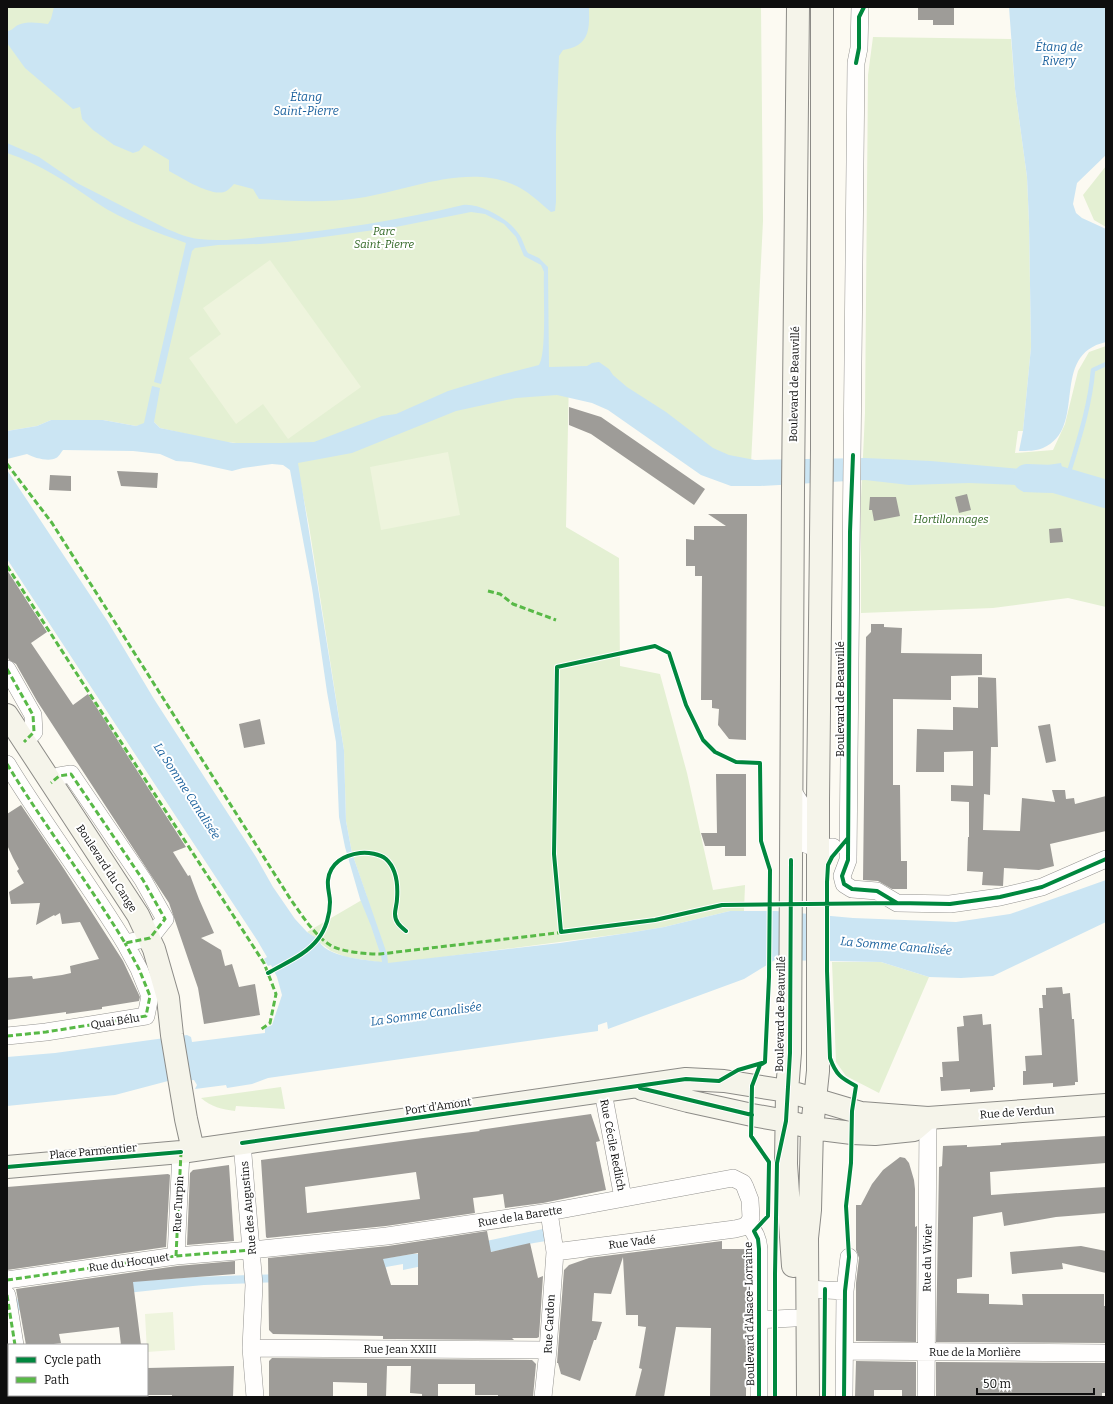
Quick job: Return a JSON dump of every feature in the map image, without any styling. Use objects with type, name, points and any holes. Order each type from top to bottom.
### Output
[{"type":"main road","name":"Boulevard de Beauvillé","points":[[786,1121],[790,1053],[791,970],[793,489],[798,7]]},
{"type":"main road","name":"Boulevard de Beauvillé","points":[[812,1128],[818,1071],[818,972],[822,858],[822,7]]},
{"type":"main road","name":"Boulevard du Cange","points":[[7,715],[138,915],[150,938],[168,998],[172,1035],[186,1119],[187,1151]]},
{"type":"main road","name":"Port d'Amont","points":[[187,1151],[692,1079],[787,1090],[815,1099]]},
{"type":"main road","name":"Port d'Amont","points":[[636,1087],[737,1112],[786,1121],[812,1128]]},
{"type":"main road","name":"Rue de Verdun","points":[[815,1099],[861,1113],[928,1118],[1106,1105]]},
{"type":"main road","points":[[808,1397],[807,1238],[810,1210],[812,1128],[852,1133],[875,1134],[901,1132],[914,1130],[928,1118]]},
{"type":"main road","points":[[786,1121],[786,1164],[792,1229],[794,1286],[794,1397]]},
{"type":"main road","name":"Place Parmentier","points":[[7,1167],[187,1151]]},
{"type":"street","name":"Boulevard de Beauvillé","points":[[860,12],[859,48],[856,63],[853,455],[850,532],[848,860],[842,876],[844,884],[852,889],[877,891],[897,903],[950,904],[1000,897],[1042,887],[1106,859]]},
{"type":"street","points":[[7,669],[33,715],[34,732],[24,742]]},
{"type":"street","points":[[7,764],[38,814],[105,910],[125,943],[150,938]]},
{"type":"street","points":[[792,790],[803,807],[803,842],[822,858],[848,838]]},
{"type":"street","name":"Quai Bélu","points":[[7,1036],[46,1032],[146,1016],[150,996],[139,969],[125,943]]},
{"type":"street","name":"Rue Cécile Redlich","points":[[603,1092],[623,1198]]},
{"type":"street","name":"Rue du Vivier","points":[[926,1397],[928,1118]]},
{"type":"street","name":"Rue des Augustins","points":[[242,1143],[254,1279],[251,1348],[254,1397]]},
{"type":"street","name":"Rue Turpin","points":[[176,1256],[187,1151]]},
{"type":"street","name":"Rue de la Barette","points":[[251,1250],[387,1236],[549,1212],[733,1178],[742,1182],[750,1200],[751,1218],[748,1224]]},
{"type":"street","points":[[549,1212],[555,1252]]},
{"type":"street","name":"Rue Vadé","points":[[555,1252],[735,1229],[748,1224]]},
{"type":"street","name":"Boulevard d'Alsace-Lorraine","points":[[748,1224],[758,1239],[759,1249],[759,1397]]},
{"type":"street","name":"Rue du Hocquet","points":[[7,1280],[176,1256],[251,1250]]},
{"type":"street","name":"Rue Cardon","points":[[543,1397],[555,1252]]},
{"type":"street","points":[[844,1397],[845,1291],[848,1257]]},
{"type":"street","points":[[807,1289],[845,1291]]},
{"type":"street","points":[[7,1295],[15,1344]]},
{"type":"street","points":[[759,1320],[794,1318]]},
{"type":"street","name":"Rue Jean XXIII","points":[[251,1348],[548,1350]]},
{"type":"street","name":"Rue de la Morlière","points":[[844,1351],[1106,1353]]},
{"type":"green space","name":"Parc Saint-Pierre","points":[[7,7],[761,7],[763,221],[751,464],[719,460],[569,375],[566,527],[619,558],[620,666],[660,674],[687,773],[713,890],[745,885],[744,911],[730,911],[664,927],[628,933],[390,964],[346,957],[331,951],[319,942],[318,939],[307,932],[367,897],[352,853],[346,821],[344,750],[309,526],[297,464],[251,444],[222,442],[160,428],[154,422],[136,426],[103,420],[51,420],[37,426],[7,431]]},
{"type":"green space","name":"Hortillonnages","points":[[873,37],[1011,39],[1015,89],[1027,177],[1031,347],[1023,431],[1018,431],[1015,453],[1053,450],[1065,424],[1078,371],[1089,352],[1106,346],[1106,607],[1068,598],[993,608],[861,613],[861,498],[865,413],[868,75]]},
{"type":"green space","points":[[1106,166],[1106,227],[1094,220],[1083,195]]},
{"type":"green space","points":[[270,260],[361,387],[288,439],[263,404],[236,424],[189,358],[221,334],[203,308]]},
{"type":"green space","points":[[448,452],[460,515],[381,530],[370,467]]},
{"type":"green space","points":[[832,962],[881,962],[929,977],[879,1093],[846,1076],[836,1062]]},
{"type":"green space","points":[[281,1087],[285,1109],[236,1106],[235,1111],[213,1106],[201,1098]]},
{"type":"green space","points":[[173,1312],[175,1350],[148,1352],[145,1314]]},
{"type":"water","name":"Étang Saint-Pierre","points":[[54,7],[589,7],[588,28],[585,38],[578,45],[563,50],[559,56],[555,211],[551,212],[528,193],[512,184],[494,179],[475,177],[436,181],[377,195],[334,201],[259,199],[253,189],[234,184],[228,190],[218,193],[204,189],[169,171],[169,160],[144,145],[139,151],[133,153],[114,145],[93,130],[82,119],[80,107],[73,109],[25,68],[7,43],[7,31],[12,30],[18,25],[26,23],[48,24]]},
{"type":"water","name":"Étang de Rivery","points":[[1009,7],[1106,7],[1106,155],[1077,183],[1073,204],[1076,213],[1082,218],[1106,229],[1106,342],[1089,349],[1078,361],[1073,376],[1064,425],[1057,438],[1043,448],[1028,451],[1019,451],[1023,431],[1031,347],[1029,222],[1027,177],[1015,89]]},
{"type":"water","name":"La Somme Canalisée","points":[[7,143],[39,157],[77,183],[167,229],[183,235],[208,240],[320,231],[392,220],[463,205],[486,209],[508,222],[520,235],[528,253],[539,258],[548,267],[549,367],[587,366],[592,363],[599,362],[609,369],[613,375],[627,387],[666,412],[713,448],[729,455],[755,460],[865,458],[931,461],[1022,469],[1061,463],[1066,482],[1071,493],[1023,492],[1020,485],[969,483],[909,485],[865,480],[760,486],[731,486],[701,475],[608,410],[592,403],[557,395],[516,398],[456,411],[352,453],[298,463],[344,750],[346,821],[352,853],[387,954],[388,963],[560,943],[628,933],[664,927],[730,911],[776,911],[853,918],[956,922],[1010,914],[1106,880],[1106,922],[993,976],[961,978],[929,977],[881,962],[775,960],[744,979],[608,1029],[607,1022],[598,1025],[598,1031],[268,1078],[252,1084],[227,1088],[226,1085],[195,1089],[197,1085],[194,1080],[168,1081],[115,1095],[7,1106],[7,1057],[55,1053],[187,1035],[191,1037],[192,1042],[265,1033],[265,1028],[272,1025],[282,995],[277,977],[271,965],[268,966],[264,959],[267,957],[257,940],[7,559],[7,470],[108,622],[154,699],[256,857],[273,887],[295,919],[307,932],[318,939],[328,950],[356,959],[382,962],[371,926],[360,899],[345,847],[339,817],[336,742],[312,588],[290,470],[283,465],[272,464],[232,471],[191,462],[176,461],[160,454],[133,451],[63,450],[58,457],[50,460],[27,454],[7,459],[7,431],[37,426],[51,420],[103,420],[136,426],[144,423],[152,386],[160,388],[154,422],[160,428],[233,443],[314,442],[382,416],[396,414],[448,391],[539,365],[543,348],[544,272],[541,265],[524,256],[516,237],[504,224],[485,214],[471,212],[396,227],[287,242],[218,245],[195,248],[192,251],[161,384],[154,382],[186,243],[140,226],[107,209],[43,168],[7,153]]},
{"type":"water","points":[[543,1229],[546,1241],[403,1270],[403,1264],[386,1267],[387,1273],[280,1282],[182,1287],[118,1294],[7,1313],[7,1301],[126,1282],[196,1277],[279,1274],[413,1254],[424,1254]]},
{"type":"building","points":[[918,7],[954,7],[954,25],[933,25],[933,20],[918,20]]},
{"type":"building","points":[[569,407],[601,417],[705,489],[694,505],[591,434],[569,425]]},
{"type":"building","points":[[117,471],[158,473],[157,488],[121,486]]},
{"type":"building","points":[[50,475],[71,476],[71,491],[49,490]]},
{"type":"building","points":[[967,494],[971,510],[959,513],[955,497]]},
{"type":"building","points":[[870,497],[896,497],[900,516],[874,521],[872,510],[869,510]]},
{"type":"building","points":[[708,514],[747,514],[746,740],[729,739],[718,725],[719,709],[712,708],[712,700],[701,700],[702,576],[695,576],[695,566],[686,566],[686,539],[694,540],[694,526],[726,526]]},
{"type":"building","points":[[1061,528],[1063,542],[1050,543],[1049,529]]},
{"type":"building","points":[[7,570],[47,632],[31,643],[73,705],[88,694],[186,847],[173,852],[188,876],[190,875],[214,933],[201,938],[221,950],[225,966],[232,964],[239,987],[255,984],[260,1015],[204,1024],[198,988],[169,903],[37,701],[16,664],[9,660],[7,656]]},
{"type":"building","points":[[871,624],[884,624],[884,627],[902,628],[901,653],[982,654],[982,675],[951,676],[951,700],[893,699],[893,785],[900,785],[901,861],[907,861],[907,889],[892,889],[878,881],[863,880],[866,637],[871,632]]},
{"type":"building","points":[[978,677],[996,678],[998,747],[991,747],[990,795],[984,794],[983,830],[1020,831],[1022,798],[1055,802],[1052,790],[1065,790],[1066,799],[1074,798],[1075,804],[1106,796],[1106,831],[1050,844],[1054,866],[1039,870],[1004,868],[1003,886],[982,885],[983,872],[967,871],[969,802],[951,801],[951,785],[973,786],[973,751],[944,752],[944,772],[916,772],[917,729],[953,730],[953,707],[978,708]]},
{"type":"building","points":[[260,719],[265,744],[244,748],[239,724]]},
{"type":"building","points":[[1050,724],[1056,761],[1046,763],[1038,726]]},
{"type":"building","points":[[716,774],[746,774],[746,856],[725,856],[725,846],[705,846],[701,833],[717,833]]},
{"type":"building","points":[[21,805],[123,961],[140,997],[139,1001],[102,1007],[102,1009],[7,1020],[7,978],[32,976],[33,979],[62,975],[71,973],[70,966],[99,959],[80,922],[62,924],[60,913],[36,925],[40,903],[11,904],[9,892],[24,883],[17,871],[19,869],[7,845],[7,814]]},
{"type":"building","points":[[1062,987],[1063,994],[1070,993],[1072,1019],[1074,1019],[1078,1082],[1075,1082],[1075,1085],[1053,1087],[1053,1083],[1023,1085],[1023,1071],[1026,1071],[1025,1056],[1042,1055],[1039,1008],[1043,1008],[1042,995],[1046,995],[1046,988]]},
{"type":"building","points":[[982,1014],[983,1025],[991,1024],[995,1087],[993,1087],[993,1090],[970,1092],[970,1089],[941,1091],[940,1077],[943,1077],[942,1062],[959,1061],[957,1027],[964,1026],[963,1016]]},
{"type":"building","points":[[591,1114],[600,1141],[596,1142],[606,1190],[543,1203],[505,1208],[503,1194],[473,1198],[475,1213],[386,1226],[266,1237],[261,1160],[480,1131],[479,1130]],"holes":[[[416,1172],[420,1199],[307,1213],[305,1187]]]},
{"type":"building","points":[[1106,1136],[1106,1163],[990,1172],[991,1195],[1106,1187],[1106,1213],[1056,1217],[1004,1226],[1002,1212],[973,1217],[972,1277],[957,1279],[957,1293],[989,1294],[989,1304],[1023,1305],[1022,1294],[1104,1294],[1104,1306],[1106,1306],[1106,1343],[936,1342],[939,1167],[942,1166],[943,1146],[967,1145],[967,1147],[1001,1145],[1001,1143]]},
{"type":"building","points":[[900,1157],[905,1158],[909,1163],[915,1189],[915,1227],[917,1226],[916,1342],[856,1341],[856,1283],[859,1258],[856,1250],[856,1205],[861,1205],[872,1184],[883,1170]]},
{"type":"building","points":[[229,1165],[234,1241],[187,1245],[190,1173],[193,1170]]},
{"type":"building","points":[[170,1175],[166,1247],[7,1270],[7,1187]]},
{"type":"building","points":[[487,1231],[491,1252],[530,1243],[538,1278],[543,1276],[539,1337],[512,1338],[514,1340],[383,1339],[383,1336],[273,1334],[269,1330],[268,1258],[388,1246]],"holes":[[[418,1253],[418,1285],[391,1285],[383,1259]]]},
{"type":"building","points":[[722,1241],[722,1249],[747,1249],[746,1397],[710,1397],[711,1328],[676,1327],[664,1397],[635,1397],[642,1369],[639,1368],[646,1327],[638,1326],[638,1315],[626,1315],[623,1257],[611,1294],[594,1293],[592,1321],[602,1322],[596,1340],[594,1340],[580,1381],[561,1374],[557,1363],[564,1270],[569,1265],[589,1258]]},
{"type":"building","points":[[1081,1246],[1106,1251],[1106,1273],[1062,1263],[1063,1269],[1012,1274],[1010,1252]]},
{"type":"building","points":[[235,1261],[235,1274],[133,1282],[141,1344],[121,1344],[119,1327],[59,1334],[61,1343],[26,1344],[16,1289],[177,1266]]},
{"type":"building","points":[[272,1358],[532,1360],[536,1364],[533,1397],[498,1397],[498,1395],[475,1395],[475,1384],[438,1384],[438,1397],[422,1397],[422,1394],[410,1393],[411,1366],[387,1366],[386,1397],[367,1397],[367,1383],[333,1382],[333,1397],[269,1397],[269,1361]]},
{"type":"building","points":[[856,1361],[916,1362],[916,1397],[902,1397],[902,1390],[874,1390],[874,1397],[855,1397]]},
{"type":"building","points":[[936,1362],[1106,1363],[1105,1393],[1102,1393],[1102,1396],[1092,1397],[936,1397]]},
{"type":"building","points":[[234,1366],[233,1397],[172,1397],[172,1395],[148,1395],[148,1368]]},
{"type":"waterway","points":[[1066,482],[1086,412],[1093,370],[1106,364]]},
{"type":"waterway","points":[[1027,478],[1055,479],[1106,494]]},
{"type":"marked path","points":[[7,464],[52,523],[291,900],[324,941],[330,945],[347,951],[380,954],[565,932]]},
{"type":"marked path","points":[[7,566],[264,963],[276,994],[270,1023],[260,1030]]},
{"type":"marked path","points":[[488,591],[500,594],[513,604],[556,620]]},
{"type":"marked path","points":[[7,669],[33,715],[34,732],[24,742]]},
{"type":"marked path","points":[[7,764],[125,943],[150,938],[165,919],[143,880],[71,774],[59,776],[51,783]]},
{"type":"marked path","points":[[7,1036],[46,1032],[146,1016],[150,996],[139,969],[125,943]]},
{"type":"marked path","points":[[176,1256],[181,1152]]},
{"type":"marked path","points":[[7,1280],[176,1256],[251,1250]]},
{"type":"marked path","points":[[7,1295],[15,1344]]},
{"type":"cycle path","points":[[856,63],[859,48],[859,17],[864,7]]},
{"type":"cycle path","points":[[853,455],[850,532],[848,860],[842,876],[844,884],[852,889],[877,891],[897,903]]},
{"type":"cycle path","points":[[759,1397],[759,1249],[758,1239],[754,1231],[768,1216],[769,1162],[751,1136],[752,1086],[760,1065],[765,1062],[769,977],[770,870],[761,841],[760,763],[736,762],[715,752],[703,740],[686,705],[669,653],[655,646],[557,667],[554,854],[561,932],[655,920],[722,905],[897,903],[950,904],[1000,897],[1042,887],[1106,859]]},
{"type":"cycle path","points":[[844,1397],[845,1291],[849,1257],[846,1206],[851,1163],[852,1111],[856,1086],[846,1081],[837,1072],[830,1058],[827,971],[827,882],[828,865],[832,857],[848,838]]},
{"type":"cycle path","points":[[268,973],[308,950],[321,935],[327,921],[330,907],[328,889],[329,874],[339,861],[354,854],[374,854],[383,857],[390,863],[395,873],[397,883],[395,917],[398,924],[406,931]]},
{"type":"cycle path","points":[[775,1397],[777,1163],[786,1121],[790,1053],[791,860]]},
{"type":"cycle path","points":[[242,1143],[686,1079],[719,1081],[738,1070],[765,1062]]},
{"type":"cycle path","points":[[640,1088],[752,1115]]},
{"type":"cycle path","points":[[7,1167],[181,1152]]},
{"type":"cycle path","points":[[824,1397],[825,1289]]}]
